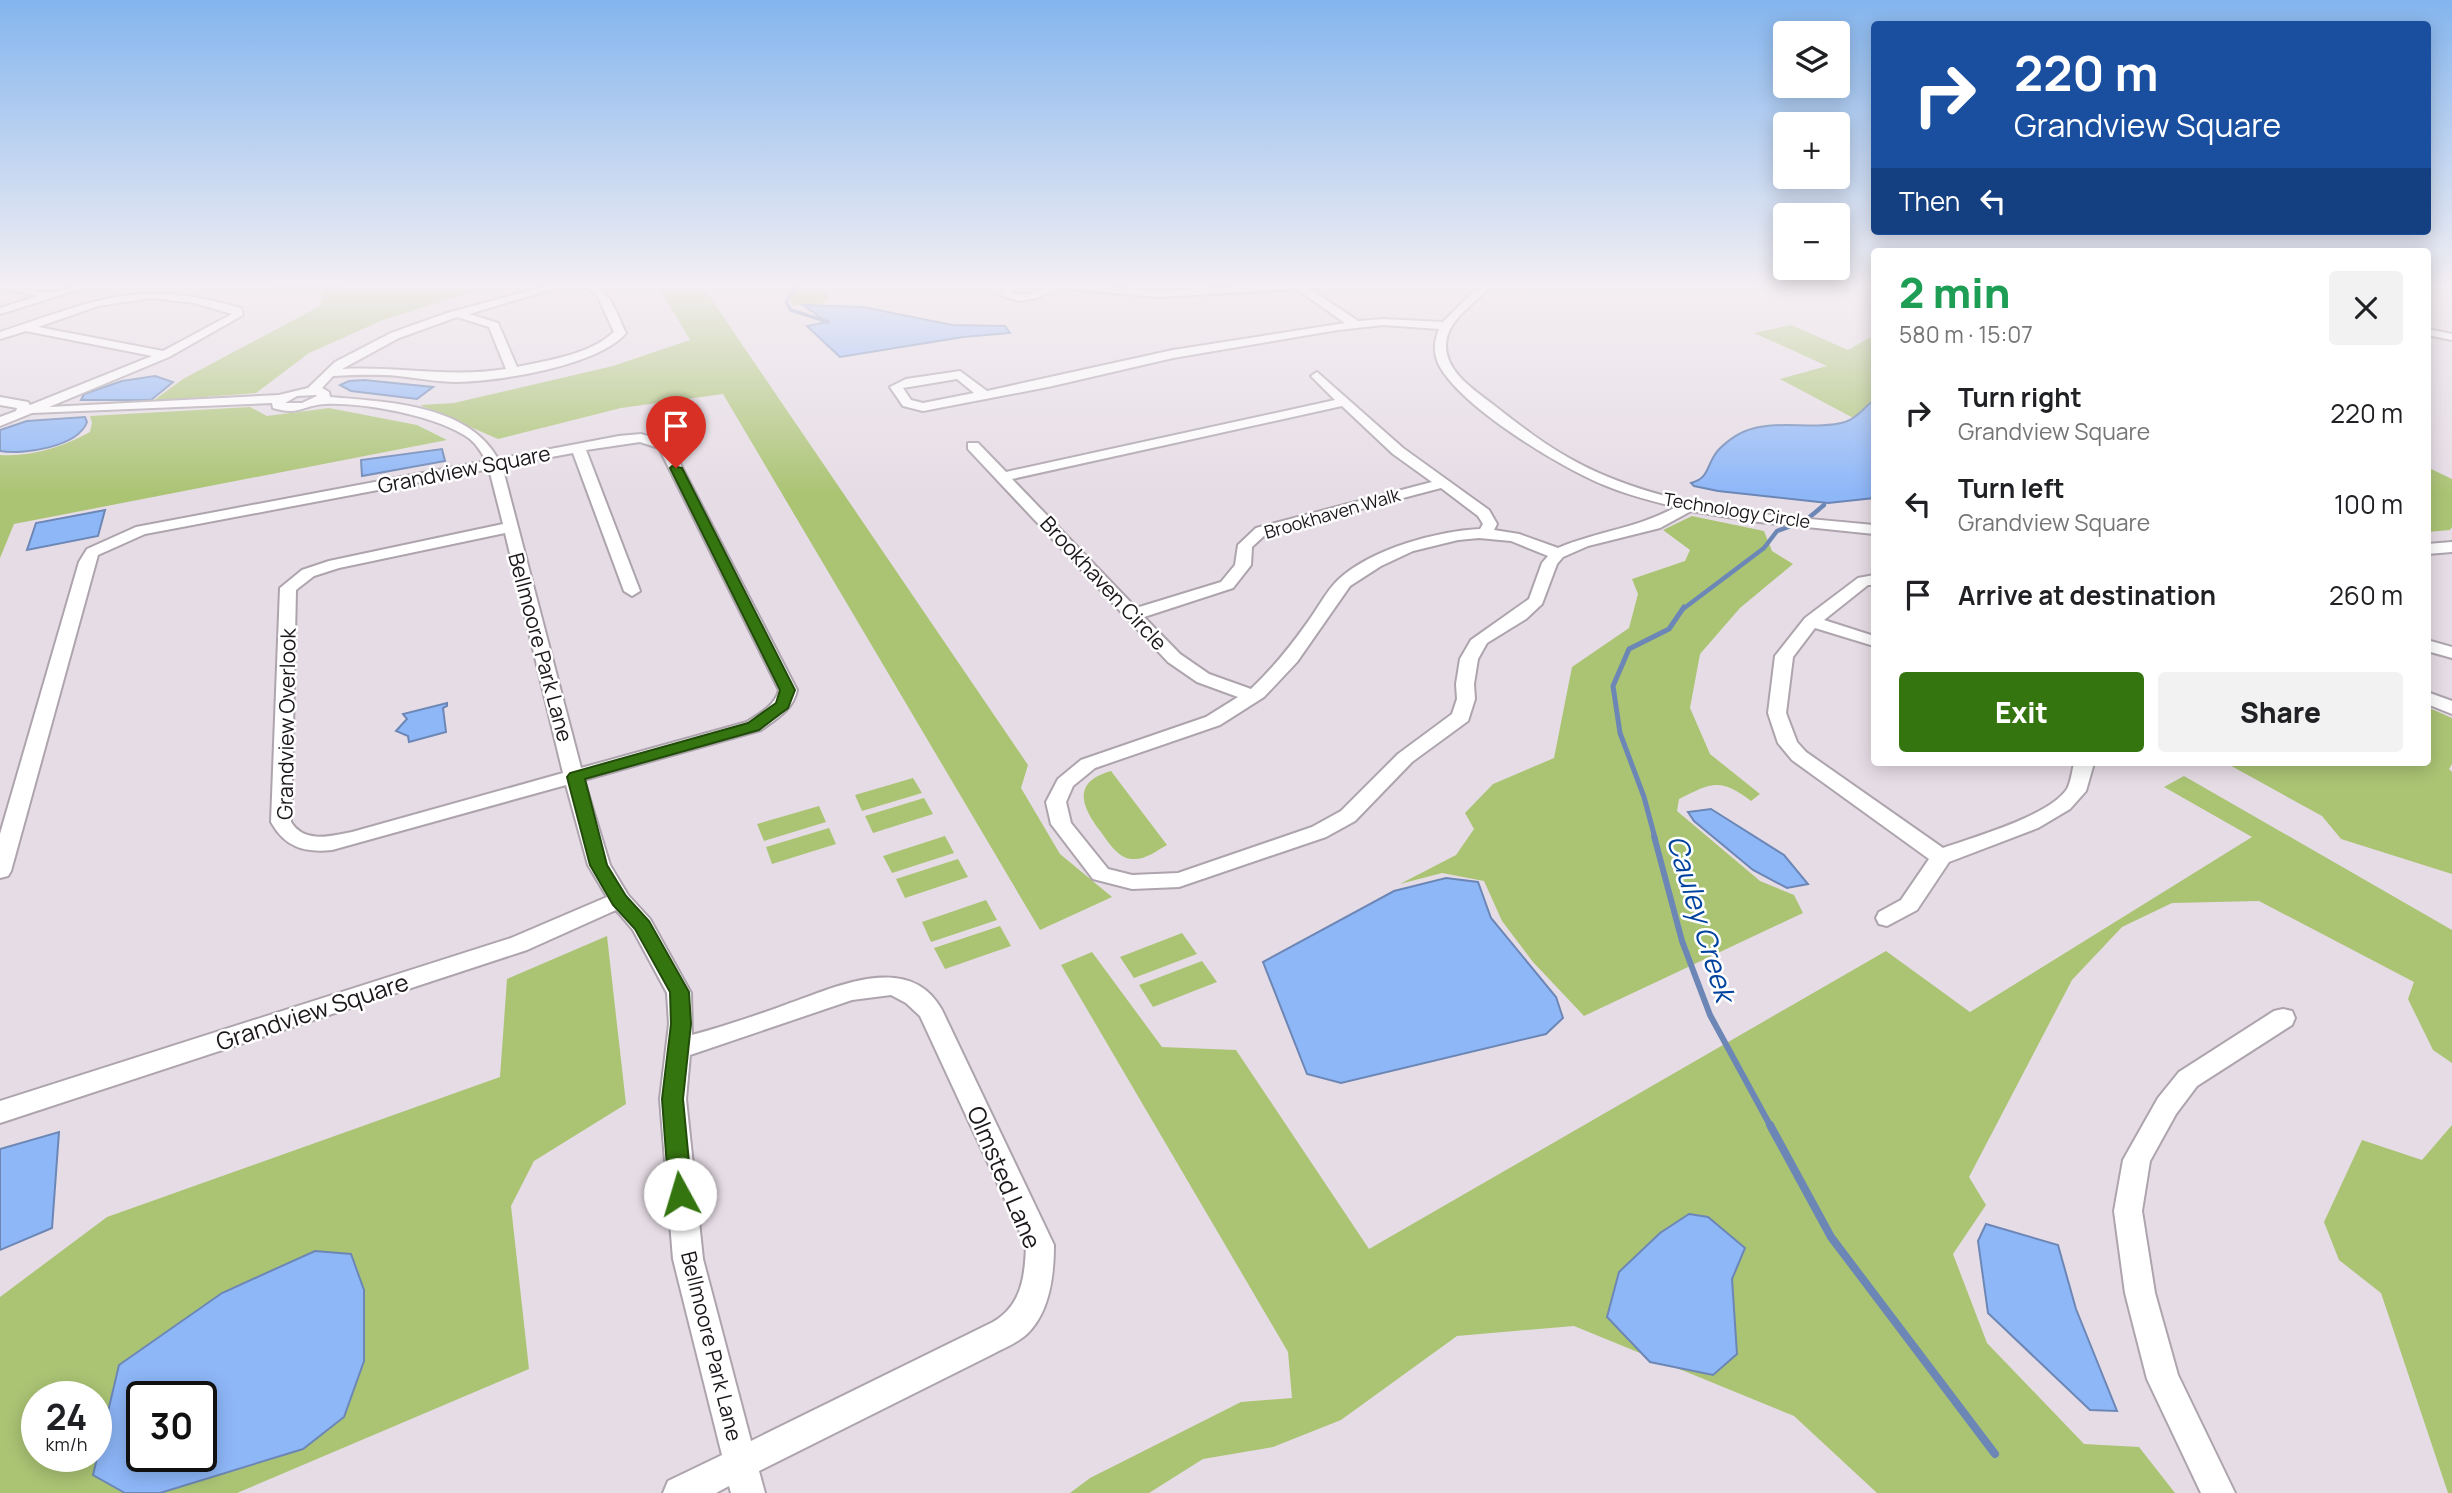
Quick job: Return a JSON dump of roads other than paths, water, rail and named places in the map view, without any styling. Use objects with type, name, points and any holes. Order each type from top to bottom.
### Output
[{"type":"street","points":[[158,354],[165,355]]},
{"type":"street","points":[[316,396],[330,373],[357,354]]},
{"type":"street","points":[[506,354],[513,371]]},
{"type":"street","points":[[330,373],[388,372],[457,378],[513,371],[584,354]]},
{"type":"street","points":[[984,395],[960,375],[896,387],[907,403],[914,407],[984,395],[1175,354]]},
{"type":"street","name":"Technology Circle","points":[[1442,354],[1455,378],[1480,401],[1538,445],[1576,468],[1661,499],[1689,506],[1871,530]]},
{"type":"street","points":[[0,422],[165,355]]},
{"type":"street","points":[[1317,376],[1343,402],[1441,484],[1484,513],[1490,524],[1485,533]]},
{"type":"street","name":"Bellmoore Park Lane","points":[[0,414],[24,410],[71,411],[316,396],[432,417],[474,436],[490,453],[598,865],[620,900],[642,925],[680,992],[681,1024],[673,1099],[688,1259],[748,1493]]},
{"type":"street","name":"Bellmoore Park Lane","points":[[0,401],[24,405],[24,410]]},
{"type":"street","points":[[1003,477],[1343,402]]},
{"type":"street","name":"Grandview Square","points":[[0,871],[92,552],[142,530],[641,438],[664,445],[788,690],[782,705],[754,726],[576,777]]},
{"type":"street","name":"Brookhaven Circle","points":[[973,446],[1184,666],[1203,678],[1252,696]]},
{"type":"street","points":[[579,450],[632,591]]},
{"type":"street","name":"Brookhaven Walk","points":[[1135,614],[1227,585],[1243,565],[1243,545],[1261,531],[1441,484]]},
{"type":"street","points":[[1650,522],[1661,499]]},
{"type":"street","points":[[1558,554],[1514,537],[1485,533],[1458,535],[1408,548],[1375,563],[1344,583],[1291,658],[1252,696],[1213,720],[1088,764],[1065,783],[1056,802],[1061,824],[1101,874],[1132,882],[1178,880],[1319,832],[1348,816],[1405,758],[1461,717],[1466,699],[1468,659],[1480,640],[1520,615],[1536,601],[1550,563],[1558,554],[1689,506]]},
{"type":"street","name":"Grandview Overlook","points":[[510,527],[335,564],[308,572],[288,588],[281,822],[285,832],[298,842],[316,845],[354,839],[576,777]]},
{"type":"street","points":[[2431,549],[2452,547]]},
{"type":"street","points":[[1869,580],[1811,622],[1784,656],[1777,713],[1788,743],[1799,756],[1941,857]]},
{"type":"street","points":[[1811,622],[1871,640]]},
{"type":"street","points":[[2431,646],[2452,653]]},
{"type":"street","points":[[2431,699],[2452,708]]},
{"type":"street","points":[[1887,918],[1909,905],[1941,857],[2035,821],[2065,802],[2075,792],[2083,766]]},
{"type":"street","name":"Grandview Square","points":[[0,1112],[519,944],[620,900]]},
{"type":"street","name":"Olmsted Lane","points":[[678,1049],[720,1038],[854,990],[885,986],[903,989],[917,996],[930,1010],[1040,1245],[1041,1274],[1032,1300],[1015,1324],[982,1344],[680,1493]]},
{"type":"street","points":[[2218,1493],[2163,1379],[2140,1293],[2129,1211],[2137,1160],[2167,1106],[2188,1079],[2283,1018]]},
{"type":"water","points":[[836,354],[860,354],[840,357]]},
{"type":"water","points":[[155,376],[173,382],[151,400],[81,400],[84,394],[122,381]]},
{"type":"water","points":[[364,380],[433,387],[417,399],[351,391],[340,385]]},
{"type":"water","points":[[1871,403],[1871,498],[1828,503],[1718,491],[1691,483],[1704,476],[1719,449],[1743,432],[1768,426],[1832,424],[1845,422]]},
{"type":"water","points":[[85,417],[87,422],[82,431],[62,443],[22,452],[0,451],[0,430],[27,421]]},
{"type":"water","points":[[442,449],[445,461],[362,476],[361,460]]},
{"type":"water","points":[[105,510],[98,536],[27,550],[36,523]]},
{"type":"water","points":[[447,703],[443,708],[446,732],[409,742],[408,736],[396,731],[407,719],[403,714]]},
{"type":"water","points":[[1711,809],[1784,855],[1808,884],[1787,888],[1753,870],[1694,821],[1688,812]]},
{"type":"water","points":[[1446,878],[1478,882],[1491,918],[1556,997],[1563,1018],[1546,1034],[1341,1083],[1307,1074],[1263,962],[1394,891]]},
{"type":"water","points":[[59,1132],[52,1228],[0,1250],[0,1149]]},
{"type":"water","points":[[1689,1214],[1708,1217],[1745,1248],[1732,1279],[1737,1354],[1713,1375],[1650,1362],[1607,1317],[1619,1272],[1660,1233]]},
{"type":"water","points":[[1986,1224],[2058,1245],[2076,1309],[2117,1411],[2090,1410],[1988,1313],[1978,1241]]},
{"type":"water","points":[[315,1251],[351,1254],[364,1290],[364,1361],[344,1417],[303,1449],[160,1493],[125,1493],[93,1475],[94,1472],[112,1472],[112,1395],[119,1365],[222,1293]]},
{"type":"waterway","name":"Cauley Creek","points":[[1683,609],[1764,548],[1777,531],[1805,521],[1824,505]]},
{"type":"waterway","name":"Cauley Creek","points":[[1655,838],[1644,797],[1620,733],[1613,686],[1629,649],[1669,629],[1684,607]]},
{"type":"waterway","name":"Cauley Creek","points":[[1654,836],[1682,941],[1710,1015],[1771,1127]]},
{"type":"waterway","name":"Cauley Creek","points":[[1770,1125],[1831,1237],[1995,1454]]}]
